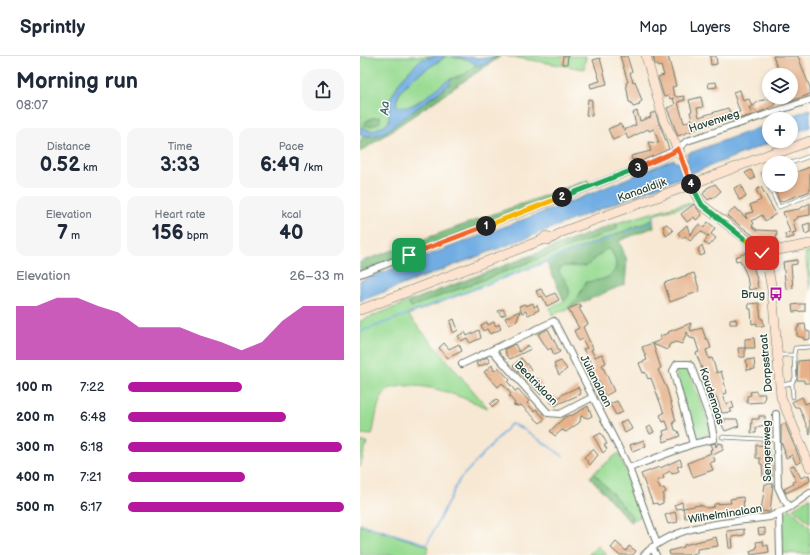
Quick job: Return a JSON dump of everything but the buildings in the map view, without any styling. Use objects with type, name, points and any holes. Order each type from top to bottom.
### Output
[{"type":"main road","points":[[646,56],[664,121],[683,159],[690,181],[702,205],[762,253],[810,244]]},
{"type":"main road","name":"Kanaaldijk","points":[[775,152],[781,146],[810,136]]},
{"type":"main road","name":"Kanaaldijk","points":[[360,310],[542,240],[554,232],[562,232],[690,181],[810,141]]},
{"type":"main road","name":"Dorpsstraat","points":[[762,253],[768,265],[772,290],[779,386],[783,404],[810,467]]},
{"type":"street","name":"Havenweg","points":[[360,274],[636,169],[672,153],[687,141],[810,100]]},
{"type":"street","name":"Julianalaan","points":[[462,364],[554,321],[629,468],[655,545],[656,555]]},
{"type":"street","name":"Beatrixlaan","points":[[492,350],[548,413],[560,414],[593,397]]},
{"type":"street","name":"Koudemaas","points":[[629,468],[693,444],[714,439],[711,422],[691,366],[686,363],[676,364],[673,371],[693,444]]},
{"type":"street","name":"Sengersweg","points":[[776,414],[778,487],[784,500],[790,507]]},
{"type":"street","name":"Wilhelminalaan","points":[[644,555],[655,545],[692,529],[770,517],[779,514],[810,493]]},
{"type":"street","points":[[779,514],[780,555]]},
{"type":"lane","points":[[798,160],[810,156]]},
{"type":"lane","points":[[772,192],[779,207],[810,195]]},
{"type":"lane","points":[[793,397],[792,383],[795,378],[795,348],[810,347]]},
{"type":"lane","points":[[777,356],[794,355]]},
{"type":"lane","points":[[779,386],[792,383]]},
{"type":"lane","points":[[722,437],[777,440]]},
{"type":"green space","points":[[360,56],[434,56],[417,63],[400,81],[389,101],[389,122],[387,124],[372,131],[360,127],[360,105],[362,97],[360,96]],"holes":[[[372,118],[380,122],[371,126],[364,123]]]},
{"type":"green space","points":[[446,56],[469,60],[476,65],[465,74],[450,79],[428,96],[407,108],[398,108],[396,104],[403,88],[416,76]]},
{"type":"green space","points":[[497,56],[501,56],[360,152],[360,141],[363,136],[370,136],[392,126],[443,90],[451,79],[465,74],[476,65],[487,63]]},
{"type":"green space","points":[[506,56],[586,56],[584,69]]},
{"type":"green space","points":[[380,117],[380,122],[371,126],[364,126],[364,123],[372,118]]},
{"type":"green space","points":[[588,180],[588,186],[360,272],[360,262]]},
{"type":"green space","points":[[682,204],[693,204],[656,214],[653,216],[653,220],[408,315],[488,408],[436,389],[414,386],[394,387],[386,391],[380,400],[372,435],[360,434],[360,321],[408,302],[411,307],[617,229],[617,223]]},
{"type":"green space","points":[[653,220],[654,227],[619,241],[627,260],[625,284],[567,309],[577,299],[586,282],[601,280],[612,274],[616,265],[615,258],[611,250],[606,249],[586,266],[564,266],[559,269],[559,272],[566,282],[569,290],[569,294],[564,301],[546,261]]},
{"type":"green space","points":[[617,223],[617,229],[411,307],[408,302]]},
{"type":"green space","points":[[606,248],[611,250],[615,259],[616,266],[612,275],[586,282],[577,299],[567,309],[552,315],[550,308],[564,301],[559,269],[565,266],[581,267],[587,265]]},
{"type":"green space","points":[[810,252],[810,289],[805,253]]},
{"type":"green space","points":[[686,366],[709,425],[709,434],[697,438],[694,437],[675,369]]},
{"type":"green space","points":[[360,442],[367,442],[360,467]]},
{"type":"green space","points":[[617,454],[619,454],[622,461],[643,515],[630,522],[632,516],[594,473]]},
{"type":"green space","points":[[594,473],[632,516],[630,522],[590,477]]},
{"type":"green space","points":[[810,498],[810,523],[793,508]]},
{"type":"green space","points":[[790,509],[810,527],[810,554],[781,553],[782,515]]},
{"type":"green space","points":[[360,525],[429,546],[426,555],[360,555]]},
{"type":"green space","points":[[598,546],[607,555],[588,555]]},
{"type":"water","points":[[434,56],[446,56],[407,84],[397,98],[397,106],[410,106],[417,103],[451,79],[450,84],[385,132],[375,136],[360,135],[360,127],[372,131],[387,124],[389,121],[389,101],[400,81],[420,60]]},
{"type":"water","points":[[452,56],[485,58],[497,56],[484,65],[476,65],[469,60]]},
{"type":"water","points":[[810,109],[810,127],[798,131],[798,113]]},
{"type":"water","points":[[762,127],[762,146],[360,301],[360,281],[578,199],[674,159],[676,163],[688,158],[687,154]]},
{"type":"waterway","points":[[624,233],[653,222],[654,216]]},
{"type":"waterway","points":[[360,332],[615,236]]},
{"type":"waterway","points":[[360,524],[427,544],[459,480],[511,424],[522,428],[563,456]]},
{"type":"place","name":"Brug","points":[[776,294]]},
{"type":"route","points":[[409,255],[636,169],[675,152],[678,149],[694,192],[702,205],[727,226],[758,248],[762,253]]},
{"type":"water label","name":"Aa","points":[[385,108]]}]
